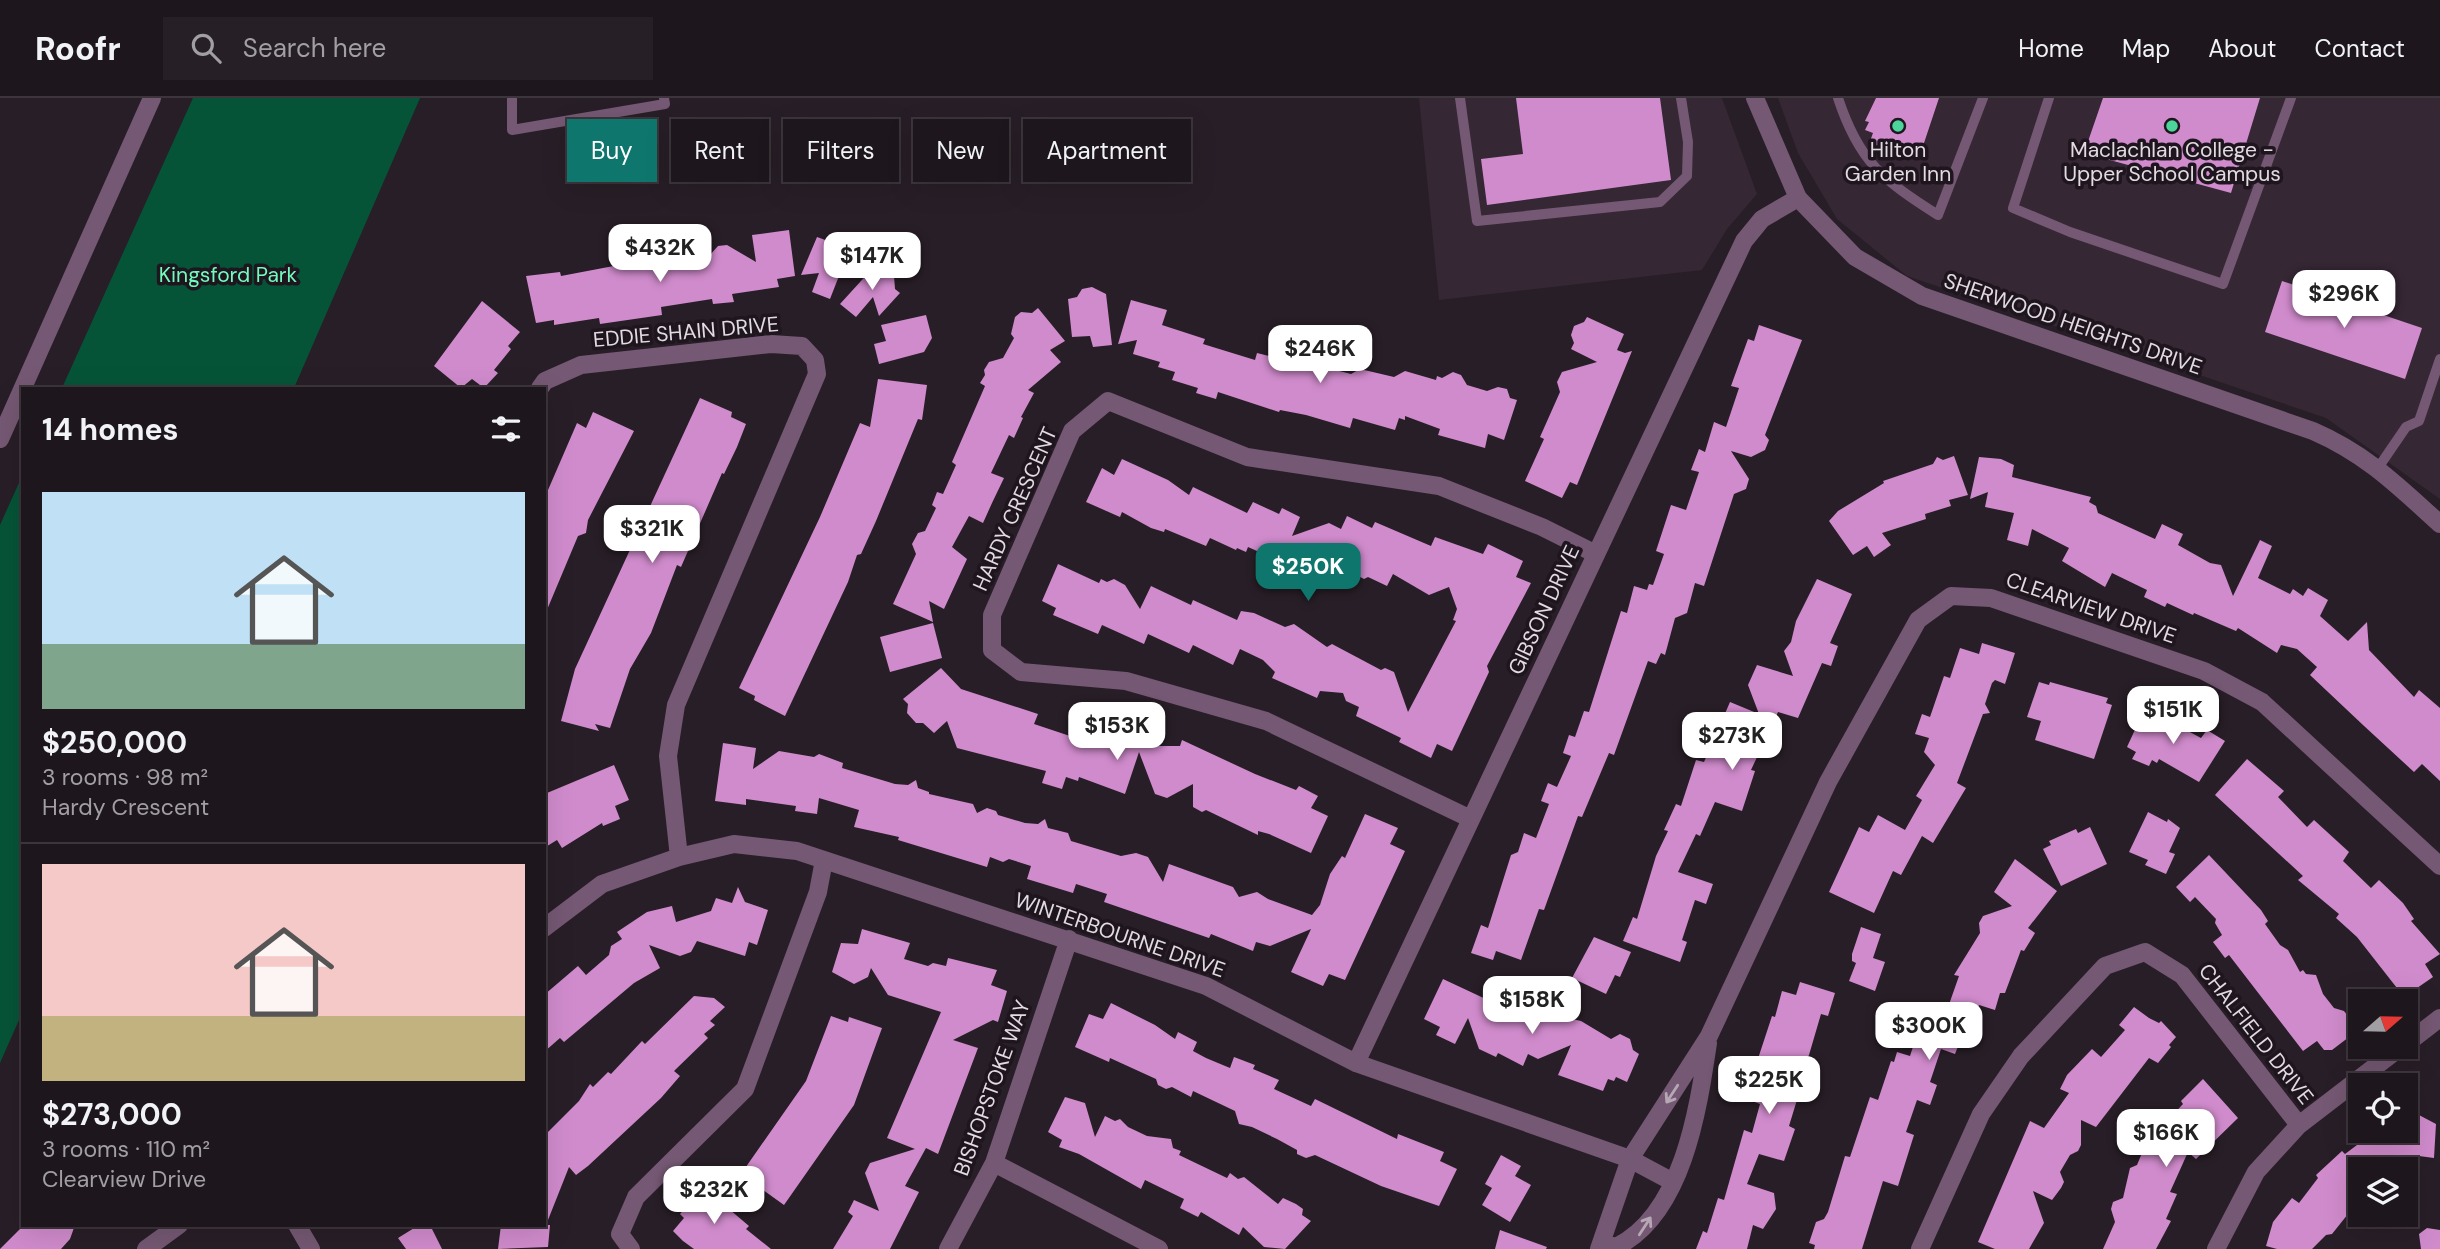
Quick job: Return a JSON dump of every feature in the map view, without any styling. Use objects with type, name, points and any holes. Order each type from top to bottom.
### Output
[{"type":"street","points":[[23,387],[152,98]]},
{"type":"street","name":"SHERWOOD HEIGHTS DRIVE","points":[[1755,98],[1798,198],[1855,257],[1922,296],[2313,431],[2348,447],[2378,468],[2440,524]]},
{"type":"street","name":"GIBSON DRIVE","points":[[1356,1063],[1744,240],[1762,219],[1798,198]]},
{"type":"street","name":"EDDIE SHAIN DRIVE","points":[[541,387],[545,381],[581,365],[771,344],[802,346],[815,360],[817,374],[676,705],[668,756],[679,857]]},
{"type":"street","points":[[0,439],[21,392]]},
{"type":"street","name":"HARDY CRESCENT","points":[[1471,819],[1266,721],[1126,681],[1021,672],[992,650],[992,615],[1072,431],[1108,401],[1247,457],[1438,486],[1542,527],[1596,554]]},
{"type":"street","name":"CLEARVIEW DRIVE","points":[[1709,1036],[1696,1120],[1673,1182],[1638,1236],[1616,1247],[1600,1246],[1630,1159],[1709,1036],[1828,782],[1918,620],[1951,596],[1991,598],[2204,671],[2262,702],[2440,866]]},
{"type":"street","name":"WINTERBOURNE DRIVE","points":[[546,926],[602,884],[679,857],[734,844],[797,851],[1206,986],[1356,1063],[1630,1159],[1673,1182]]},
{"type":"street","points":[[631,1249],[620,1234],[636,1197],[745,1089],[818,892],[824,860]]},
{"type":"street","name":"BISHOPSTOKE WAY","points":[[948,1249],[994,1163],[1069,939]]},
{"type":"street","name":"CHALFIELD DRIVE","points":[[1920,1249],[1981,1114],[2021,1056],[2105,966],[2145,953],[2182,975],[2299,1125]]},
{"type":"street","points":[[2418,1034],[2440,1018]]},
{"type":"street","points":[[2216,1249],[2256,1172],[2299,1125],[2386,1059]]},
{"type":"street","points":[[994,1163],[1159,1249]]},
{"type":"street","points":[[146,1249],[175,1227]]},
{"type":"street","points":[[298,1227],[311,1249]]},
{"type":"lane","points":[[512,98],[512,130],[665,104],[664,98]]},
{"type":"lane","points":[[1460,98],[1477,221],[1660,202],[1686,176],[1688,142],[1681,98]]},
{"type":"lane","points":[[1838,98],[1850,136],[1890,185],[1938,215],[1983,98]]},
{"type":"lane","points":[[2049,98],[2013,208],[2070,232],[2223,284],[2291,98]]},
{"type":"lane","points":[[2378,468],[2406,427],[2419,421],[2440,359]]},
{"type":"shaded area","points":[[1419,98],[1722,98],[1757,194],[1727,229],[1702,270],[1439,300]]},
{"type":"shaded area","points":[[1778,98],[2440,98],[2440,499],[2326,418],[1907,276],[1837,219],[1798,153]]},
{"type":"green space","name":"Kingsford Park","points":[[193,98],[420,98],[294,387],[62,387]]},
{"type":"green space","points":[[21,478],[21,1016],[0,1063],[0,525]]},
{"type":"building","points":[[1516,98],[1660,98],[1671,180],[1487,205],[1481,159],[1523,154]]},
{"type":"building","name":"Hilton Garden Inn","points":[[1876,98],[1939,98],[1921,152],[1915,149],[1910,160],[1869,144],[1873,133],[1865,130],[1869,122],[1865,121]]},
{"type":"building","name":"Maclachlan College - Upper School Campus","points":[[2103,98],[2260,98],[2231,193],[2084,153]]},
{"type":"building","points":[[789,230],[795,276],[777,279],[779,287],[732,294],[734,302],[713,304],[712,299],[661,307],[662,315],[600,324],[599,318],[554,325],[554,320],[536,323],[526,276],[560,272],[561,276],[640,261],[647,265],[709,256],[718,246],[727,245],[756,262],[752,235]]},
{"type":"building","points":[[817,237],[839,245],[836,254],[846,258],[830,299],[812,292],[819,273],[801,275]]},
{"type":"building","points":[[887,269],[894,276],[895,289],[900,293],[879,316],[873,297],[856,317],[840,304],[871,270]]},
{"type":"building","points":[[2282,281],[2422,328],[2405,379],[2265,332]]},
{"type":"building","points":[[1092,287],[1106,294],[1112,345],[1093,347],[1090,336],[1072,337],[1068,299],[1077,297],[1082,289]]},
{"type":"building","points":[[1131,300],[1167,310],[1162,325],[1205,339],[1203,344],[1255,360],[1257,353],[1269,356],[1272,348],[1329,364],[1328,368],[1351,374],[1360,369],[1394,377],[1405,371],[1436,380],[1437,376],[1442,378],[1453,372],[1461,375],[1467,385],[1487,391],[1498,387],[1507,389],[1510,398],[1517,400],[1504,440],[1488,434],[1485,448],[1438,435],[1440,429],[1405,416],[1405,420],[1399,418],[1395,430],[1353,418],[1350,428],[1306,415],[1279,412],[1218,392],[1216,399],[1196,393],[1198,388],[1172,380],[1175,372],[1158,367],[1160,362],[1133,354],[1137,340],[1118,344]]},
{"type":"building","points":[[482,301],[520,332],[508,346],[511,349],[494,370],[498,373],[485,387],[472,379],[460,387],[434,366]]},
{"type":"building","points":[[1038,308],[1065,341],[1050,350],[1061,362],[1028,390],[1034,393],[1021,417],[1023,418],[1014,438],[1009,435],[991,473],[1004,478],[983,523],[969,516],[952,547],[967,559],[944,609],[929,601],[933,622],[893,604],[916,554],[912,544],[918,533],[925,531],[936,508],[932,505],[937,492],[943,494],[956,465],[952,462],[985,386],[980,383],[985,375],[984,370],[989,362],[1003,358],[1014,338],[1011,334],[1015,317],[1021,312],[1032,313]]},
{"type":"building","points":[[926,315],[932,338],[924,352],[879,364],[874,344],[886,341],[881,325]]},
{"type":"building","points":[[1587,317],[1624,334],[1617,350],[1625,353],[1632,351],[1577,485],[1570,482],[1562,498],[1525,481],[1544,439],[1540,437],[1560,392],[1557,382],[1562,372],[1597,362],[1571,349],[1574,343],[1571,335],[1574,326],[1584,322]]},
{"type":"building","points":[[1759,325],[1802,340],[1765,435],[1769,440],[1765,450],[1751,457],[1731,451],[1749,479],[1746,489],[1734,494],[1704,586],[1695,583],[1687,613],[1675,618],[1665,655],[1661,653],[1656,664],[1648,661],[1614,755],[1609,753],[1582,817],[1578,816],[1544,910],[1539,909],[1521,960],[1496,951],[1493,960],[1471,953],[1481,925],[1488,928],[1511,855],[1518,852],[1524,833],[1536,838],[1549,804],[1541,801],[1548,783],[1557,787],[1571,756],[1563,753],[1569,735],[1575,737],[1584,711],[1589,712],[1621,611],[1627,613],[1634,586],[1647,590],[1649,584],[1653,585],[1664,554],[1656,551],[1671,505],[1686,510],[1699,472],[1691,470],[1699,449],[1705,452],[1714,422],[1726,427],[1739,388],[1731,386],[1748,339],[1754,341]]},
{"type":"building","points":[[878,379],[927,385],[922,420],[918,419],[876,521],[861,554],[857,555],[848,582],[785,716],[754,700],[755,696],[739,688],[820,517],[860,423],[870,427]]},
{"type":"building","points":[[700,398],[732,412],[731,417],[746,424],[737,447],[724,474],[722,473],[681,567],[677,565],[651,633],[630,669],[610,728],[595,724],[599,731],[561,721],[575,669]]},
{"type":"building","points":[[593,412],[634,431],[588,520],[586,533],[578,536],[546,612],[546,489],[548,490],[577,423],[586,428]]},
{"type":"building","points":[[1954,456],[1968,495],[1949,500],[1951,506],[1925,514],[1926,519],[1882,533],[1891,545],[1874,557],[1867,546],[1853,555],[1829,521],[1838,511],[1884,483],[1883,481],[1933,464],[1937,457],[1943,460]]},
{"type":"building","points":[[1979,457],[2001,459],[2014,465],[2012,477],[2091,497],[2089,502],[2096,506],[2098,513],[2155,539],[2162,524],[2183,534],[2178,545],[2210,563],[2221,565],[2233,596],[2260,540],[2272,546],[2258,578],[2290,594],[2293,589],[2303,596],[2308,588],[2328,600],[2320,616],[2348,641],[2367,622],[2369,650],[2414,697],[2419,690],[2440,708],[2440,781],[2422,764],[2414,772],[2363,725],[2310,675],[2317,667],[2297,649],[2281,645],[2277,653],[2238,628],[2236,631],[2167,603],[2165,607],[2144,597],[2147,590],[2112,573],[2105,587],[2062,561],[2069,548],[2032,529],[2028,546],[2007,540],[2014,513],[1985,507],[1988,492],[1970,499]]},
{"type":"building","points":[[1122,459],[1168,480],[1189,495],[1193,487],[1247,513],[1253,502],[1279,514],[1282,508],[1300,517],[1292,536],[1329,523],[1341,529],[1347,516],[1372,528],[1375,522],[1431,546],[1435,537],[1483,554],[1488,544],[1523,561],[1516,577],[1531,583],[1487,666],[1489,672],[1452,751],[1437,744],[1431,758],[1399,742],[1401,738],[1356,716],[1359,707],[1346,701],[1343,693],[1320,691],[1317,698],[1272,678],[1275,672],[1263,660],[1240,649],[1233,665],[1193,645],[1189,653],[1148,634],[1144,644],[1102,625],[1098,634],[1053,615],[1056,608],[1042,601],[1058,564],[1099,583],[1101,579],[1107,582],[1114,579],[1125,585],[1140,609],[1151,586],[1191,605],[1193,600],[1237,620],[1241,611],[1254,613],[1285,627],[1294,624],[1327,647],[1332,644],[1381,670],[1385,668],[1394,672],[1408,712],[1456,621],[1453,620],[1457,609],[1449,587],[1429,595],[1393,574],[1387,586],[1368,577],[1364,579],[1342,567],[1340,573],[1326,570],[1300,556],[1295,568],[1248,547],[1246,552],[1237,548],[1236,550],[1210,538],[1206,546],[1165,529],[1164,532],[1151,528],[1122,512],[1120,517],[1086,502],[1102,468],[1114,475]]},
{"type":"building","points":[[1817,579],[1852,594],[1830,643],[1838,646],[1831,666],[1822,663],[1798,718],[1778,712],[1751,770],[1755,771],[1742,811],[1715,802],[1700,836],[1696,834],[1678,872],[1713,884],[1706,904],[1695,900],[1682,940],[1687,942],[1680,962],[1623,941],[1633,917],[1637,919],[1656,856],[1668,831],[1664,830],[1676,804],[1681,806],[1696,760],[1704,762],[1730,702],[1759,714],[1748,685],[1757,665],[1793,676],[1784,651],[1791,642],[1796,621]]},
{"type":"building","points":[[933,623],[942,658],[890,672],[880,637]]},
{"type":"building","points":[[1982,643],[2015,653],[2005,684],[1995,680],[1992,683],[1985,704],[1990,713],[1983,714],[1957,783],[1966,788],[1933,843],[1922,836],[1901,875],[1893,871],[1874,913],[1829,892],[1859,827],[1869,832],[1878,815],[1905,830],[1922,800],[1916,796],[1935,765],[1924,752],[1929,738],[1915,734],[1922,714],[1930,717],[1944,676],[1950,678],[1960,648],[1979,654]]},
{"type":"building","points":[[941,668],[961,689],[1038,714],[1034,724],[1073,737],[1077,725],[1122,738],[1123,734],[1159,746],[1180,746],[1182,740],[1255,774],[1296,790],[1299,786],[1318,796],[1311,808],[1328,816],[1311,853],[1269,834],[1258,831],[1258,835],[1206,810],[1202,812],[1193,807],[1193,784],[1167,798],[1155,794],[1139,752],[1125,794],[1079,777],[1078,781],[1066,777],[1062,789],[1042,783],[1046,771],[957,748],[947,721],[934,733],[923,723],[916,723],[907,713],[908,704],[903,699]]},
{"type":"building","points":[[2039,682],[2049,685],[2050,682],[2108,698],[2106,703],[2112,705],[2094,759],[2035,740],[2041,721],[2027,717]]},
{"type":"building","points":[[2145,708],[2201,738],[2207,730],[2225,741],[2199,782],[2159,759],[2157,763],[2152,760],[2149,766],[2132,759],[2136,752],[2127,747]]},
{"type":"building","points":[[723,743],[756,748],[753,769],[779,751],[814,757],[819,754],[843,763],[842,768],[895,784],[908,785],[916,780],[918,788],[929,794],[973,804],[977,813],[987,808],[996,811],[998,815],[1025,823],[1038,824],[1045,819],[1048,828],[1068,833],[1071,841],[1121,856],[1136,853],[1148,857],[1163,882],[1169,864],[1233,887],[1239,897],[1257,892],[1268,899],[1312,915],[1320,905],[1330,874],[1342,856],[1345,858],[1365,814],[1398,828],[1390,844],[1405,851],[1345,980],[1329,974],[1323,986],[1291,972],[1311,929],[1270,946],[1256,942],[1253,951],[1211,934],[1209,938],[1104,902],[1107,894],[1076,884],[1073,893],[1027,879],[1031,866],[1009,859],[1003,862],[990,857],[987,867],[898,840],[899,837],[854,827],[859,810],[819,798],[817,814],[795,811],[796,806],[746,799],[746,805],[715,801]]},
{"type":"building","points":[[2247,759],[2284,791],[2278,797],[2307,827],[2314,820],[2349,852],[2343,861],[2371,888],[2379,880],[2403,903],[2414,919],[2411,921],[2440,954],[2425,964],[2433,977],[2416,989],[2398,989],[2357,937],[2336,918],[2339,914],[2298,880],[2303,876],[2215,795]]},
{"type":"building","points":[[614,765],[629,800],[615,806],[620,819],[603,826],[602,823],[562,848],[557,840],[546,847],[547,793]]},
{"type":"building","points":[[2148,812],[2167,822],[2168,819],[2180,828],[2169,852],[2175,854],[2166,874],[2145,865],[2148,860],[2129,852]]},
{"type":"building","points":[[2090,827],[2107,864],[2061,886],[2043,849],[2051,845],[2049,841],[2076,829],[2078,833]]},
{"type":"building","points":[[2209,855],[2261,910],[2268,921],[2265,924],[2280,945],[2288,950],[2300,972],[2303,970],[2306,974],[2316,975],[2323,994],[2334,1008],[2344,1011],[2348,1016],[2348,1038],[2332,1050],[2324,1050],[2317,1041],[2303,1051],[2229,955],[2225,958],[2213,942],[2222,935],[2215,923],[2216,919],[2195,897],[2190,902],[2176,887]]},
{"type":"building","points":[[2015,859],[2057,891],[2028,928],[2035,933],[2024,951],[2021,950],[2005,993],[2000,993],[1995,1010],[1979,1005],[1969,1038],[1962,1036],[1955,1054],[1941,1049],[1930,1082],[1937,1085],[1930,1105],[1917,1100],[1906,1132],[1914,1135],[1898,1186],[1883,1181],[1862,1249],[1814,1249],[1815,1245],[1809,1243],[1816,1222],[1824,1219],[1828,1212],[1845,1156],[1850,1157],[1870,1097],[1878,1100],[1891,1061],[1894,1062],[1897,1052],[1910,1056],[1923,1016],[1926,1016],[1930,1007],[1946,1013],[1959,976],[1954,975],[1980,933],[1979,923],[1983,916],[2012,906],[1994,892]]},
{"type":"building","points":[[738,887],[745,902],[768,910],[757,945],[749,942],[745,956],[697,941],[691,952],[680,956],[649,945],[660,968],[634,983],[564,1042],[560,1038],[546,1050],[546,993],[578,966],[586,975],[609,955],[611,946],[622,939],[617,932],[647,912],[672,906],[676,922],[711,911],[716,898],[732,903]]},
{"type":"building","points":[[1861,927],[1881,934],[1873,958],[1885,962],[1875,991],[1849,981],[1856,963],[1852,961],[1852,954]]},
{"type":"building","points":[[862,929],[910,943],[904,959],[928,966],[933,963],[946,966],[948,958],[997,970],[991,985],[1007,991],[998,1022],[993,1020],[953,1040],[978,1048],[938,1154],[926,1148],[905,1186],[919,1192],[890,1249],[833,1249],[853,1216],[848,1212],[854,1200],[879,1211],[865,1173],[870,1163],[915,1149],[887,1138],[941,1012],[888,995],[871,968],[868,977],[854,984],[832,972],[841,943],[858,944]]},
{"type":"building","points":[[1594,937],[1631,952],[1620,977],[1615,975],[1606,994],[1572,978]]},
{"type":"building","points":[[1443,979],[1490,1001],[1497,997],[1527,1009],[1528,1006],[1540,1010],[1566,1022],[1568,1018],[1581,1021],[1611,1039],[1620,1034],[1630,1039],[1633,1050],[1639,1054],[1627,1082],[1616,1077],[1614,1081],[1608,1079],[1603,1091],[1558,1075],[1571,1045],[1538,1059],[1528,1054],[1523,1066],[1498,1053],[1496,1057],[1479,1049],[1468,1018],[1455,1044],[1436,1035],[1440,1027],[1424,1019]]},
{"type":"building","points":[[1800,982],[1835,993],[1828,1016],[1821,1014],[1809,1055],[1796,1078],[1800,1079],[1797,1089],[1800,1090],[1789,1126],[1795,1129],[1784,1161],[1759,1154],[1747,1184],[1774,1193],[1776,1209],[1763,1229],[1753,1225],[1747,1249],[1696,1249],[1703,1231],[1707,1233],[1718,1198],[1724,1200],[1744,1130],[1752,1133],[1760,1104],[1752,1101],[1758,1083],[1751,1080],[1772,1016],[1775,1017],[1782,991],[1796,995]]},
{"type":"building","points":[[694,996],[714,998],[725,1007],[710,1021],[715,1025],[704,1034],[708,1038],[674,1071],[680,1076],[661,1098],[576,1175],[569,1167],[546,1220],[546,1134],[579,1101],[590,1084],[593,1087],[608,1072],[611,1074],[642,1041],[645,1044]]},
{"type":"building","points":[[1111,1003],[1155,1025],[1175,1039],[1178,1032],[1197,1042],[1193,1051],[1206,1058],[1230,1068],[1234,1057],[1255,1065],[1253,1069],[1279,1080],[1274,1089],[1311,1106],[1315,1099],[1397,1139],[1398,1134],[1444,1152],[1440,1161],[1457,1169],[1439,1206],[1381,1186],[1315,1155],[1306,1158],[1277,1139],[1239,1124],[1235,1111],[1193,1091],[1191,1097],[1172,1087],[1166,1089],[1158,1085],[1156,1079],[1110,1058],[1109,1062],[1075,1047],[1089,1014],[1103,1019]]},
{"type":"building","points":[[2134,1007],[2149,1018],[2159,1023],[2161,1021],[2176,1037],[2169,1045],[2171,1047],[2158,1063],[2149,1058],[2096,1127],[2081,1120],[2081,1145],[2078,1151],[2070,1155],[2060,1172],[2064,1182],[2061,1188],[2052,1200],[2033,1191],[2044,1223],[2029,1249],[1995,1249],[1978,1242],[2030,1121],[2044,1128],[2069,1093],[2060,1089],[2067,1075],[2092,1049],[2101,1057],[2125,1030],[2119,1025]]},
{"type":"building","points":[[831,1016],[848,1022],[849,1017],[882,1028],[854,1105],[784,1205],[741,1174],[806,1081]]},
{"type":"building","points":[[2203,1079],[2238,1118],[2196,1159],[2188,1152],[2170,1192],[2177,1194],[2166,1219],[2171,1221],[2156,1249],[2103,1249],[2115,1222],[2111,1209],[2113,1202],[2123,1198],[2130,1168],[2137,1165],[2147,1141],[2155,1133],[2154,1127],[2168,1120],[2183,1104],[2181,1101]]},
{"type":"building","points":[[1065,1097],[1085,1103],[1095,1137],[1105,1116],[1115,1121],[1120,1119],[1128,1127],[1147,1136],[1171,1139],[1173,1148],[1181,1151],[1179,1155],[1227,1178],[1230,1173],[1238,1179],[1244,1177],[1278,1204],[1283,1198],[1296,1204],[1303,1209],[1302,1215],[1311,1221],[1285,1249],[1264,1247],[1243,1227],[1239,1235],[1201,1212],[1198,1217],[1180,1208],[1184,1199],[1145,1180],[1141,1189],[1079,1154],[1059,1147],[1062,1140],[1048,1132]]},
{"type":"building","points":[[2418,1116],[2436,1124],[2434,1158],[2348,1157],[2348,1214],[2332,1234],[2326,1235],[2312,1249],[2277,1249],[2266,1246],[2273,1222],[2292,1198],[2299,1203],[2318,1178],[2316,1175],[2342,1151],[2345,1154],[2360,1143],[2418,1143]]},
{"type":"building","points":[[1501,1155],[1521,1166],[1515,1176],[1531,1185],[1510,1222],[1482,1205],[1492,1188],[1485,1184]]},
{"type":"building","points":[[703,1187],[749,1226],[746,1229],[771,1249],[694,1249],[683,1241],[673,1231],[684,1218],[680,1214]]},
{"type":"building","points":[[550,1225],[548,1247],[498,1249],[501,1227]]},
{"type":"building","points":[[22,1227],[74,1227],[70,1239],[61,1249],[0,1249]]},
{"type":"building","points":[[416,1227],[431,1227],[442,1249],[406,1249],[398,1238]]},
{"type":"building","points":[[2427,1228],[2440,1230],[2440,1249],[2421,1249],[2419,1234]]},
{"type":"building","points":[[1500,1230],[1547,1247],[1495,1249]]},
{"type":"place","name":"Hilton Garden Inn","points":[[1898,126]]},
{"type":"place","name":"Maclachlan College - Upper School Campus","points":[[2172,126]]}]
